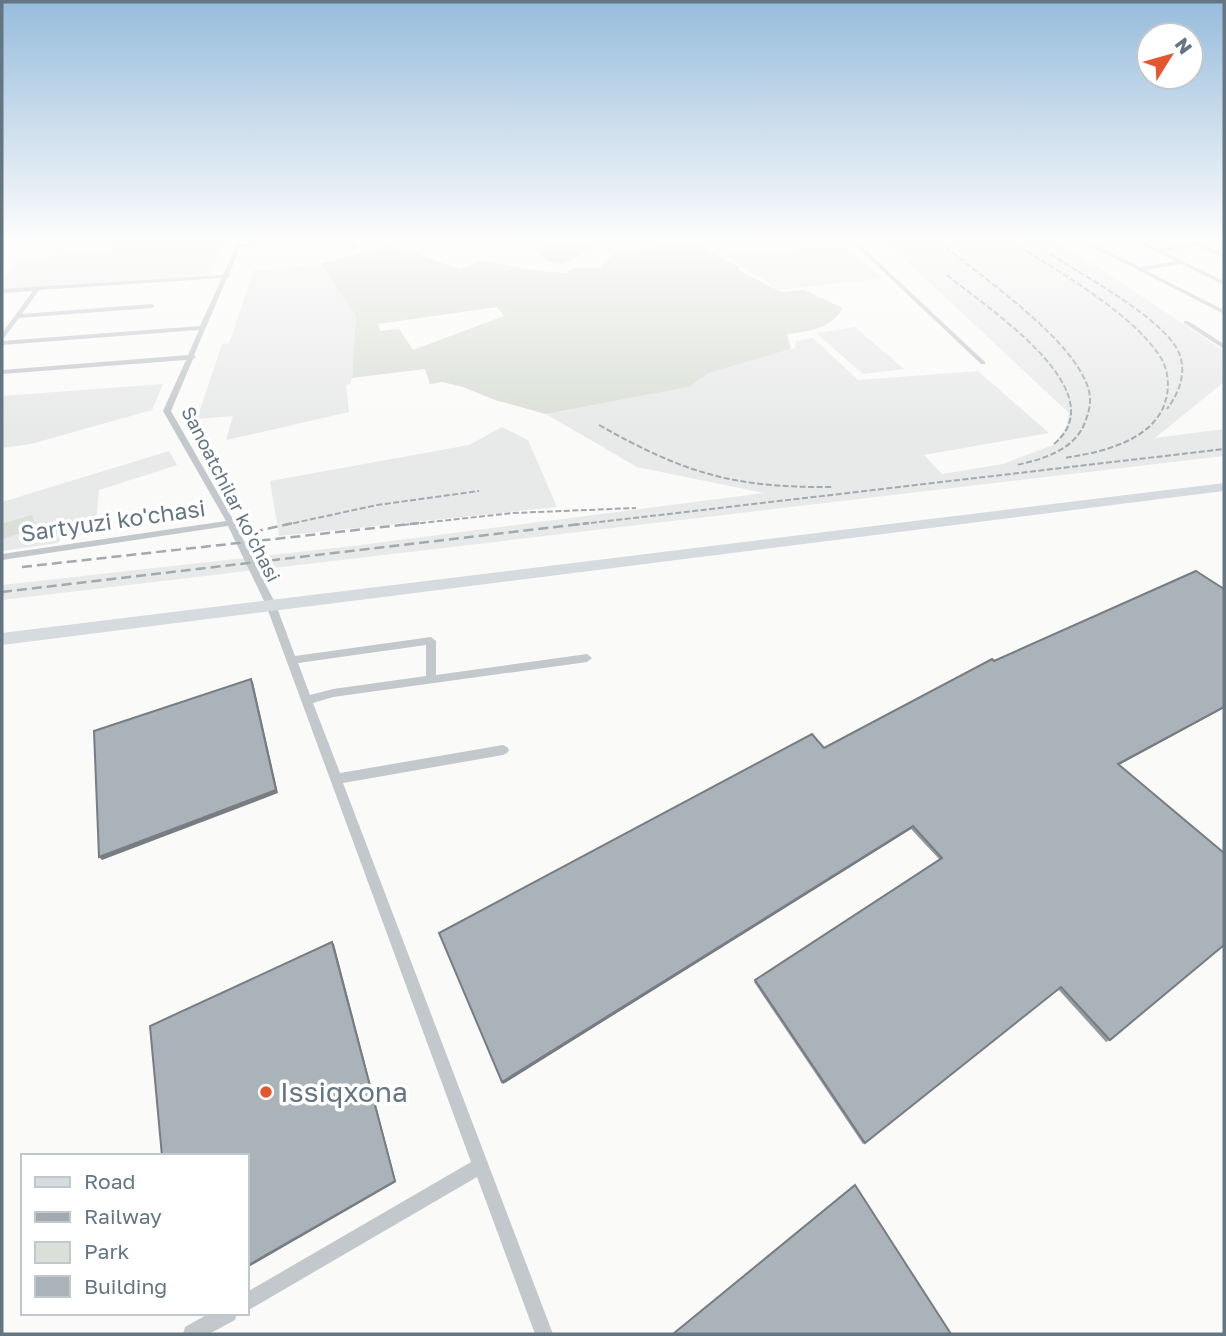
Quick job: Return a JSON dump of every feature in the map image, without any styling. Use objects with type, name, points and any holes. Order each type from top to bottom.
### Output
[{"type":"main road","points":[[2,639],[1224,487]]},
{"type":"street","points":[[2,340],[26,304]]},
{"type":"street","name":"Sanoatchilar ko'chasi","points":[[214,304],[167,411],[231,523],[271,605],[544,1334]]},
{"type":"street","points":[[920,304],[983,363]]},
{"type":"street","points":[[1207,304],[1224,313]]},
{"type":"street","points":[[18,316],[152,306]]},
{"type":"street","points":[[1186,322],[1224,347]]},
{"type":"street","points":[[2,340],[204,328]]},
{"type":"street","points":[[2,372],[192,357]]},
{"type":"street","name":"Sartyuzi ko'chasi","points":[[2,557],[231,523]]},
{"type":"street","points":[[290,660],[431,641],[431,679]]},
{"type":"street","points":[[306,701],[333,693],[587,658]]},
{"type":"street","points":[[335,779],[503,750]]},
{"type":"street","points":[[248,1301],[480,1166]]},
{"type":"street","points":[[192,1334],[225,1315]]},
{"type":"shaded area","points":[[242,304],[348,304],[356,316],[352,378],[350,384],[346,385],[349,412],[226,440],[233,416],[197,419],[222,344],[229,343]]},
{"type":"shaded area","points":[[953,304],[1154,304],[1224,351],[1224,382],[1155,438],[1224,429],[1224,456],[2,600],[2,585],[352,546],[764,493],[637,467],[546,414],[689,387],[709,373],[795,348],[796,341],[813,338],[858,380],[978,371],[1049,433],[924,455],[942,474],[1003,464],[1053,445],[1066,428],[1069,413]]},
{"type":"shaded area","points":[[855,327],[904,369],[863,374],[816,333]]},
{"type":"shaded area","points":[[163,384],[152,410],[31,444],[2,448],[2,396]]},
{"type":"shaded area","points":[[502,427],[528,440],[557,507],[279,536],[270,481],[469,445]]},
{"type":"shaded area","points":[[169,451],[177,465],[99,490],[95,533],[61,538],[58,543],[2,551],[2,502]]},
{"type":"green space","points":[[348,304],[835,304],[843,308],[826,325],[787,334],[791,349],[709,373],[689,387],[546,414],[495,400],[463,387],[442,382],[430,384],[425,369],[352,378],[356,316]],"holes":[[[497,307],[504,316],[413,350],[399,329],[380,331],[378,324]]]},
{"type":"green space","points":[[32,515],[36,528],[2,539],[2,524]]},
{"type":"building","points":[[1196,571],[1224,589],[1224,707],[1118,764],[1224,853],[1224,945],[1110,1040],[1061,987],[865,1143],[755,980],[942,858],[913,826],[502,1082],[439,933],[812,734],[824,748],[992,659],[994,661]]},
{"type":"building","points":[[251,679],[276,790],[99,857],[94,731]]},
{"type":"building","name":"Issiqxona","points":[[332,942],[395,1181],[248,1265],[248,1154],[162,1154],[150,1026]]},
{"type":"building","points":[[855,1185],[951,1334],[673,1334]]},
{"type":"railway","points":[[985,304],[1038,351],[1058,375],[1069,400],[1069,423],[1054,444]]},
{"type":"railway","points":[[1016,465],[1045,457],[1071,442],[1083,427],[1090,405],[1089,391],[1081,371],[1047,330],[1017,304]]},
{"type":"railway","points":[[1064,458],[1105,449],[1132,438],[1154,421],[1165,404],[1168,384],[1161,358],[1132,324],[1106,304]]},
{"type":"railway","points":[[1129,304],[1157,326],[1179,353],[1182,375],[1178,390],[1167,409]]},
{"type":"railway","points":[[599,425],[657,455],[710,474],[766,484],[832,487]]},
{"type":"railway","points":[[574,525],[1224,449]]},
{"type":"railway","points":[[285,525],[377,505],[479,491]]},
{"type":"railway","points":[[403,525],[513,513],[636,508]]},
{"type":"railway","points":[[253,532],[293,523]]},
{"type":"railway","points":[[22,567],[419,523]]},
{"type":"railway","points":[[2,592],[589,523]]},
{"type":"place","name":"Issiqxona","points":[[266,1092]]}]
